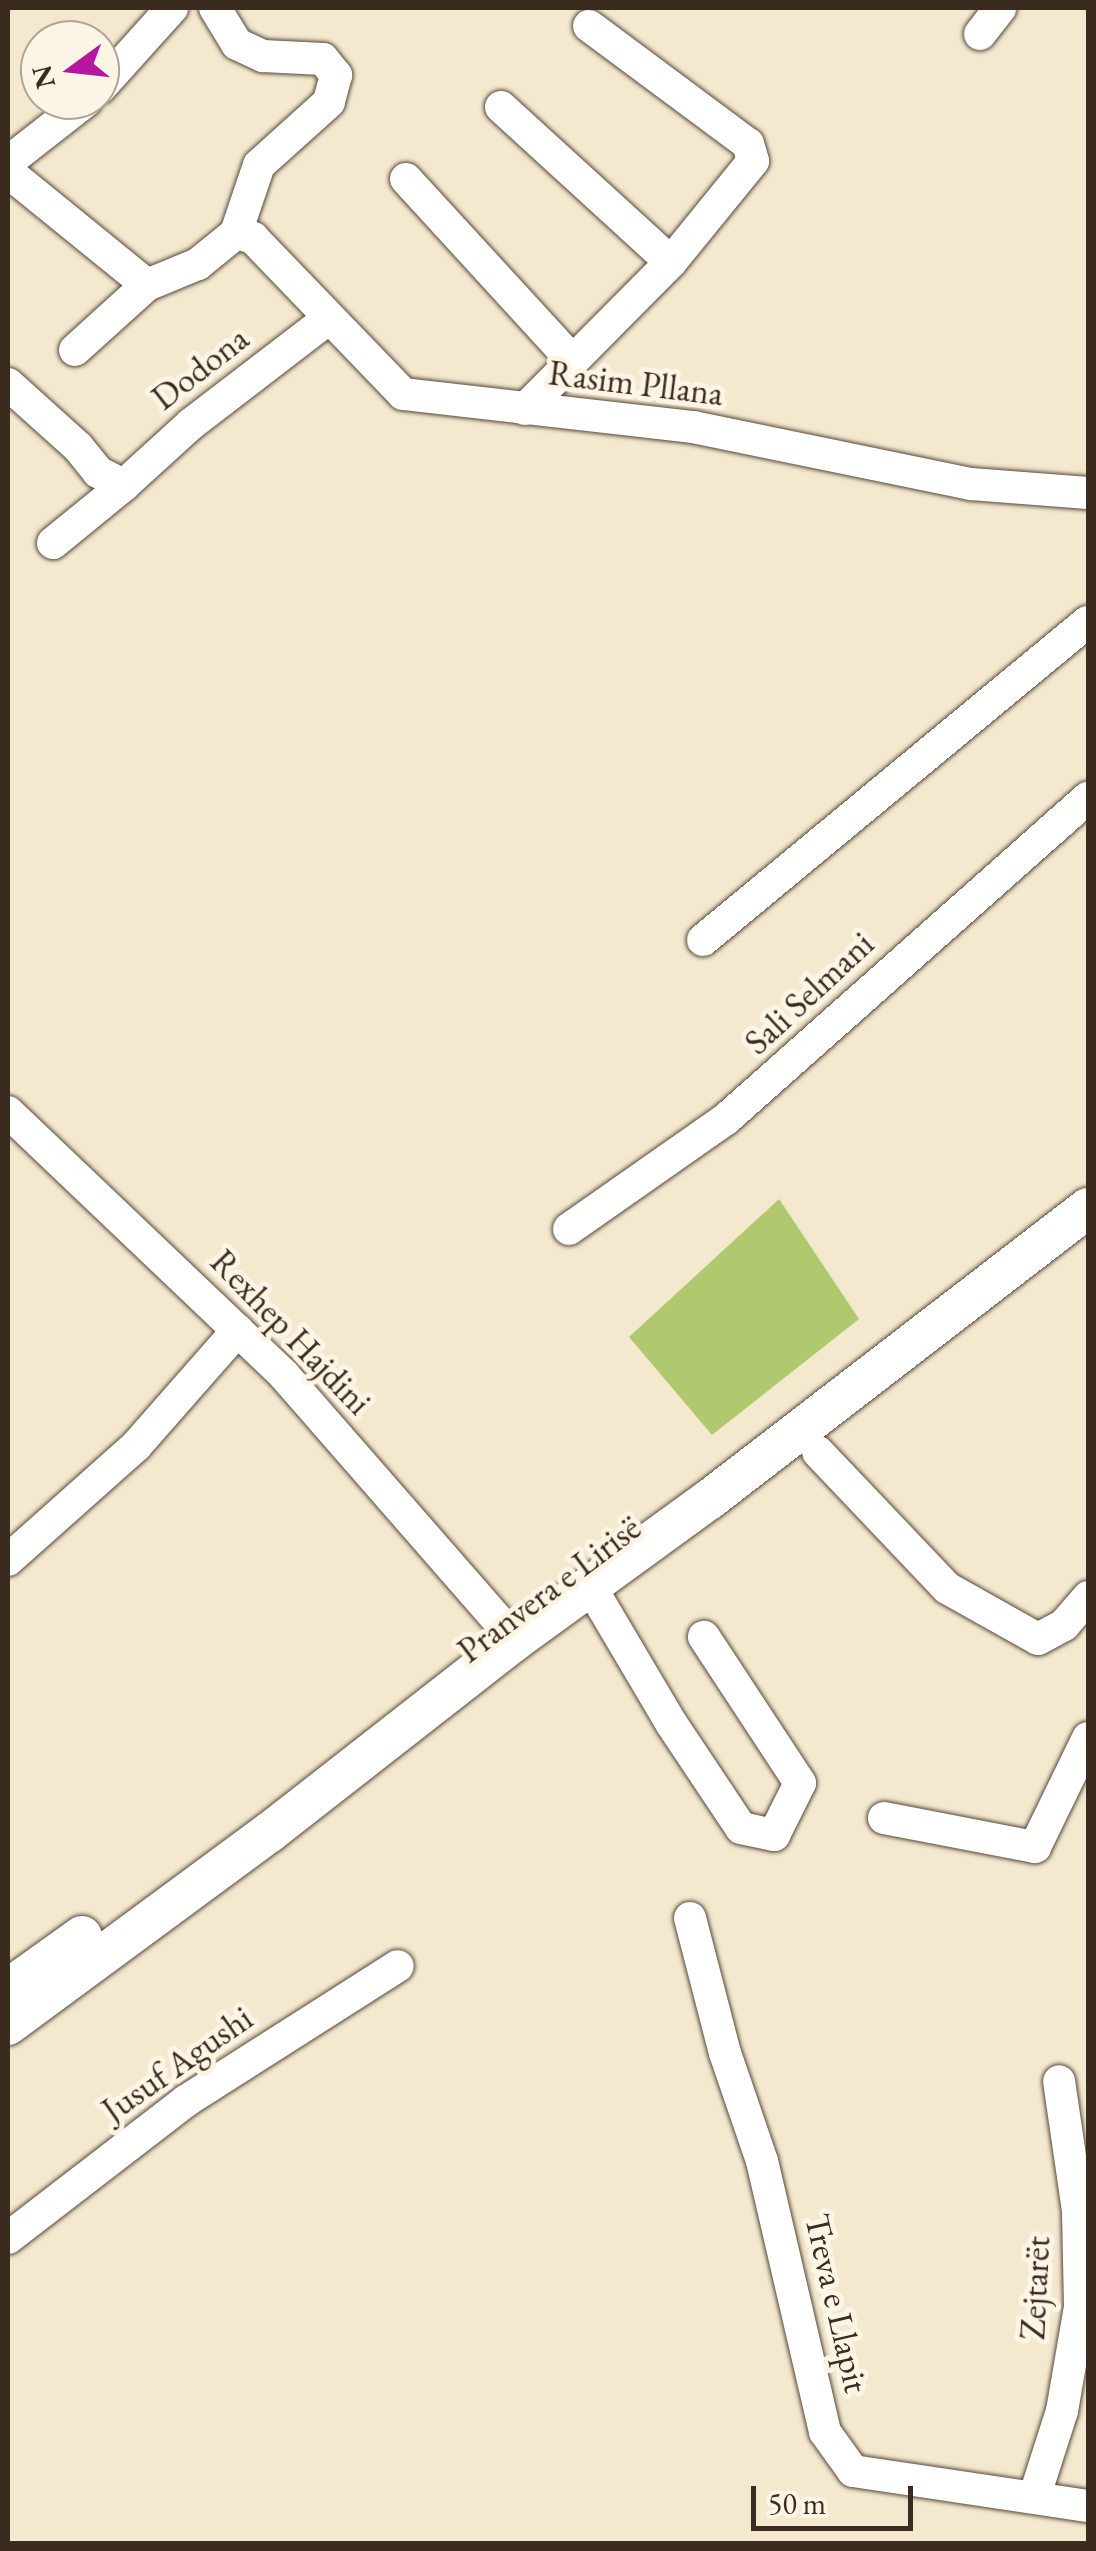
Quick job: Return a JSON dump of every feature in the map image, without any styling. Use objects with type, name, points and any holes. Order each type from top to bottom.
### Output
[{"type":"main road","name":"Pranvera e Lirisë","points":[[8,1988],[1088,1188]]},
{"type":"main road","name":"Pranvera e Lirisë","points":[[8,2025],[1088,1208]]},
{"type":"street","points":[[120,66],[172,8]]},
{"type":"street","points":[[74,350],[146,285],[198,264],[236,233],[259,165],[330,102],[336,75],[322,59],[263,56],[237,44],[215,8]]},
{"type":"street","points":[[980,34],[1000,8]]},
{"type":"street","points":[[525,409],[670,262],[753,161],[748,144],[589,26]]},
{"type":"street","points":[[501,108],[670,262]]},
{"type":"street","points":[[8,162],[62,120]]},
{"type":"street","points":[[8,172],[146,285]]},
{"type":"street","points":[[406,179],[573,362]]},
{"type":"street","name":"Rasim Pllana","points":[[236,233],[253,238],[403,394],[693,427],[970,484],[1088,493]]},
{"type":"street","name":"Dodona","points":[[53,543],[191,424],[329,318]]},
{"type":"street","points":[[8,384],[78,447],[98,472],[124,485]]},
{"type":"street","points":[[704,940],[1088,622]]},
{"type":"street","name":"Sali Selmani","points":[[569,1228],[726,1120],[1088,798]]},
{"type":"street","name":"Rexhep Hajdini","points":[[8,1112],[284,1375],[501,1624]]},
{"type":"street","points":[[8,1560],[136,1446],[238,1330]]},
{"type":"street","points":[[818,1452],[947,1588],[1038,1638],[1064,1624],[1088,1597]]},
{"type":"street","name":"Pranvera e Lirisë","points":[[590,1586],[741,1828],[774,1835],[800,1784],[704,1637]]},
{"type":"street","points":[[884,1818],[1035,1847],[1088,1738]]},
{"type":"street","name":"Treva e Llapit","points":[[690,1918],[725,2054],[762,2160],[825,2432],[853,2471],[1088,2506]]},
{"type":"street","name":"Jusuf Agushi","points":[[8,2238],[186,2101],[398,1966]]},
{"type":"street","name":"Zejtarët","points":[[1036,2496],[1062,2411],[1080,2307],[1078,2211],[1059,2081]]},
{"type":"green space","points":[[779,1199],[859,1319],[712,1435],[629,1337]]}]
